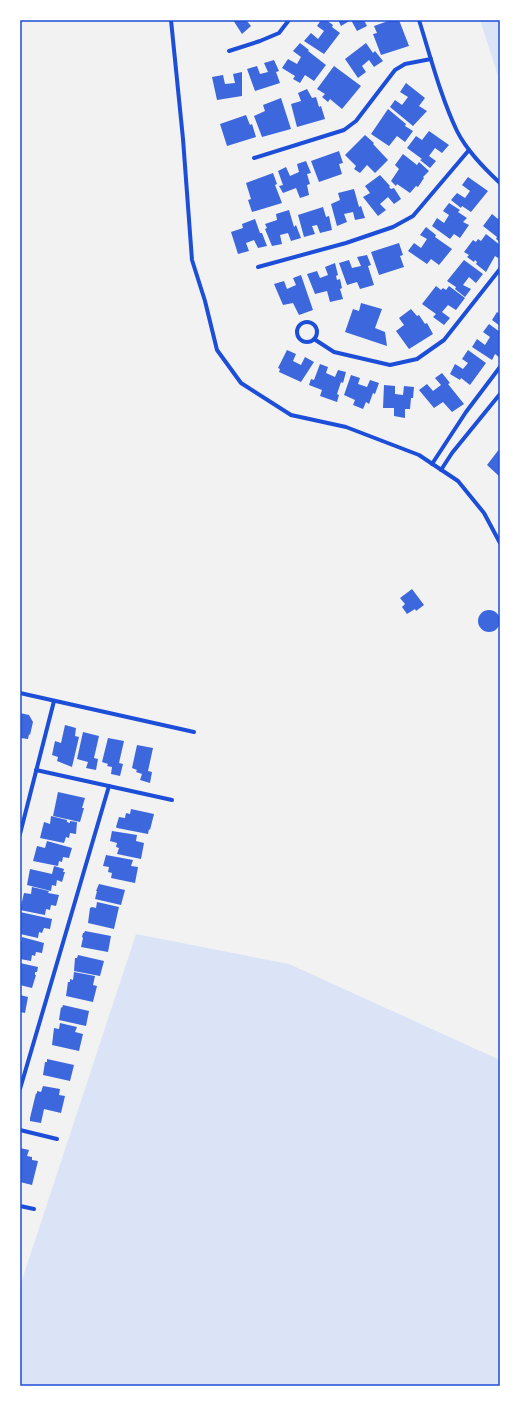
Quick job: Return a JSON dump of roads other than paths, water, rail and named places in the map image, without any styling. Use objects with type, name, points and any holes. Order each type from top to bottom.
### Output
[{"type":"street","points":[[171,20],[192,260],[205,301],[217,350],[241,383],[291,415],[346,427],[419,455],[458,481],[484,513],[500,542]]},
{"type":"street","points":[[229,51],[279,33],[289,20]]},
{"type":"street","points":[[419,20],[457,132],[469,150],[485,169],[500,183]]},
{"type":"street","points":[[254,158],[344,130],[356,121],[395,70],[405,64],[431,59]]},
{"type":"street","points":[[258,267],[346,243],[393,227],[413,216],[469,150]]},
{"type":"street","points":[[314,339],[334,352],[390,365],[417,359],[444,340],[500,269]]},
{"type":"street","points":[[307,322],[314,325],[317,332],[314,339],[307,342],[300,339],[297,332],[300,325],[307,322]]},
{"type":"street","points":[[432,464],[466,412],[500,367]]},
{"type":"street","points":[[441,470],[452,453],[500,394]]},
{"type":"street","points":[[20,693],[194,732]]},
{"type":"street","points":[[20,834],[54,701]]},
{"type":"street","points":[[36,770],[172,800]]},
{"type":"street","points":[[20,1089],[108,786]]},
{"type":"street","points":[[20,1130],[57,1139]]},
{"type":"street","points":[[20,1206],[34,1209]]}]
